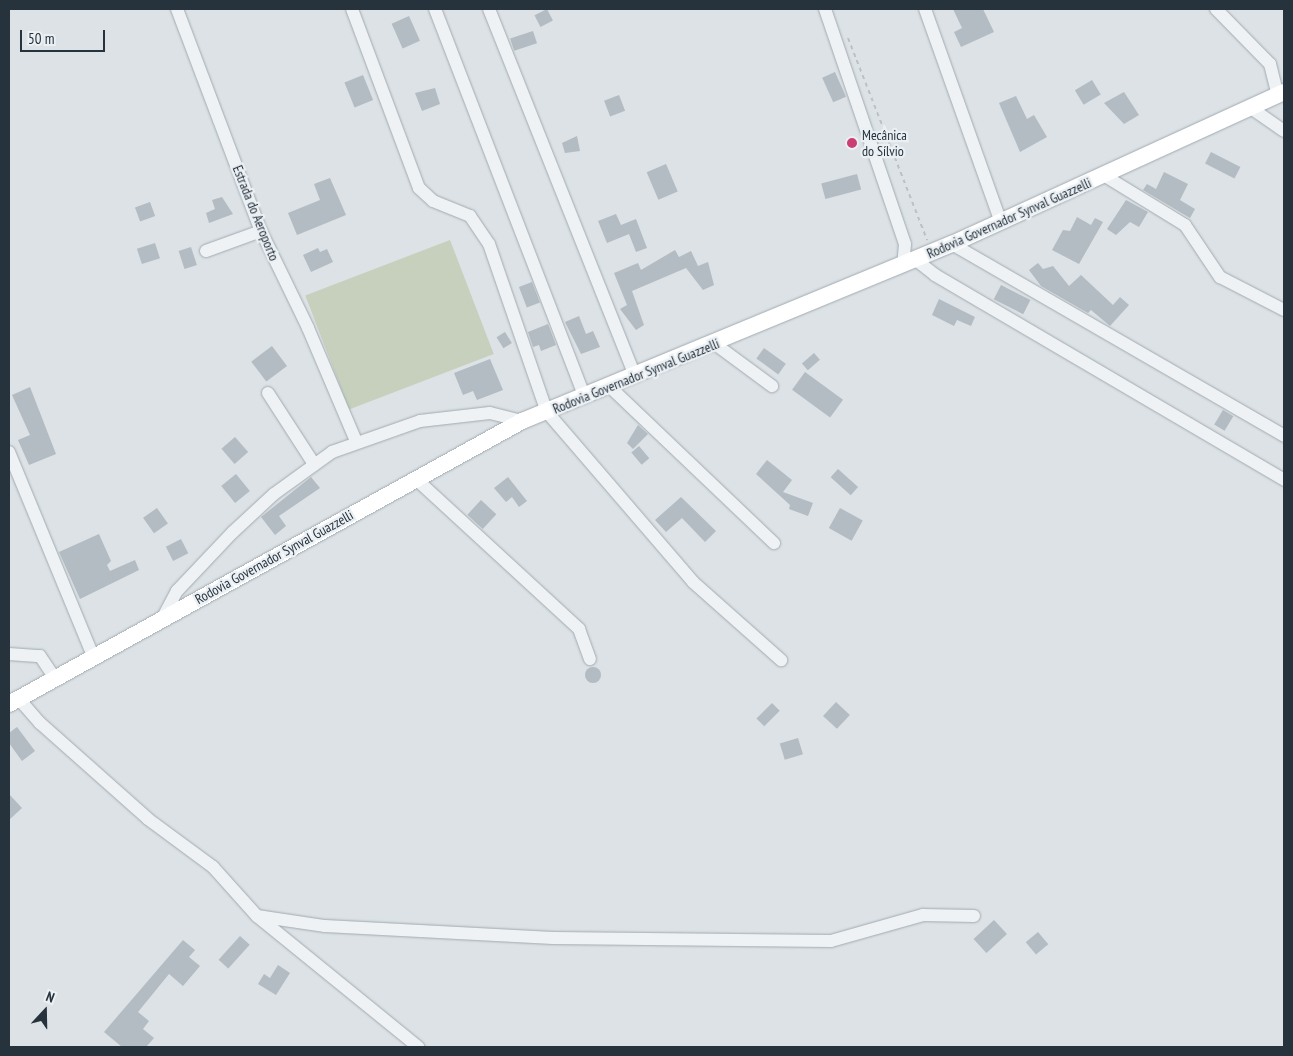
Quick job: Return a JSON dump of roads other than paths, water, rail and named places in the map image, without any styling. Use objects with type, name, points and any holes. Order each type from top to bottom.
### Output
[{"type":"main road","name":"Rodovia Governador Synval Guazzelli","points":[[14,701],[56,680],[162,619],[522,421],[585,397],[910,263],[1105,176],[1281,93]]},
{"type":"street","name":"Estrada do Aeroporto","points":[[177,9],[260,231],[308,328],[356,441]]},
{"type":"street","points":[[352,9],[419,188],[433,201],[470,216],[489,244],[547,412],[693,582],[781,660]]},
{"type":"street","points":[[435,9],[585,397]]},
{"type":"street","points":[[489,9],[635,376]]},
{"type":"street","points":[[816,9],[826,12],[910,263],[935,275],[1284,480]]},
{"type":"street","points":[[925,9],[1001,222]]},
{"type":"street","points":[[1216,9],[1270,64],[1281,93]]},
{"type":"street","points":[[1251,108],[1284,131]]},
{"type":"street","points":[[1105,176],[1185,225],[1220,277],[1284,310]]},
{"type":"street","points":[[206,251],[260,231]]},
{"type":"street","points":[[952,244],[1284,436]]},
{"type":"street","points":[[715,344],[772,386]]},
{"type":"street","points":[[610,386],[774,543]]},
{"type":"street","points":[[268,393],[314,464]]},
{"type":"street","points":[[162,619],[196,570],[274,494],[314,464],[356,441],[420,421],[458,415],[506,413],[522,421]]},
{"type":"street","points":[[9,452],[94,658]]},
{"type":"street","points":[[416,479],[579,629],[590,659]]},
{"type":"street","points":[[9,654],[40,656],[56,680]]},
{"type":"street","points":[[14,701],[148,819],[213,867],[257,916],[418,1047]]},
{"type":"street","points":[[257,916],[325,926],[553,938],[831,941],[924,915],[974,916]]},
{"type":"place","name":"Mecânica do Sílvio","points":[[852,143]]}]
